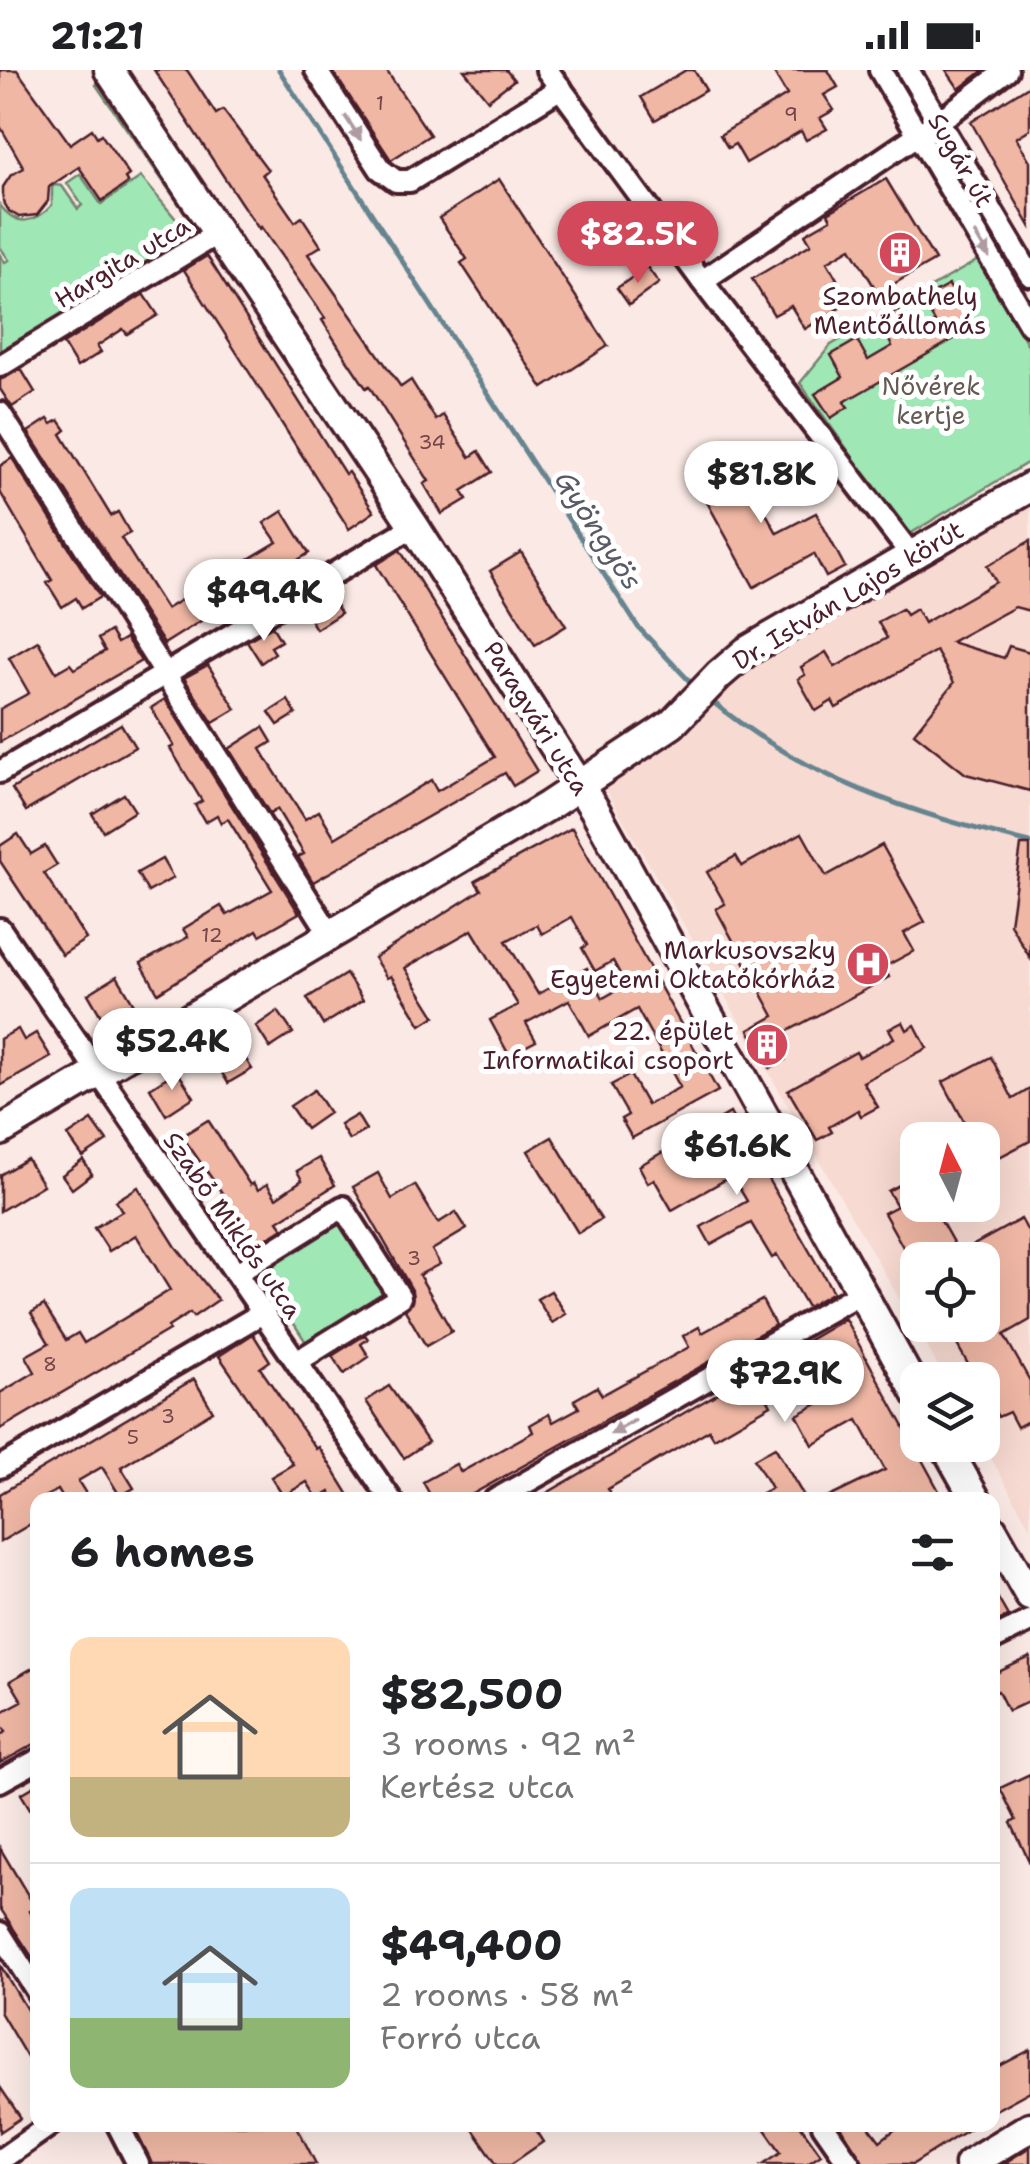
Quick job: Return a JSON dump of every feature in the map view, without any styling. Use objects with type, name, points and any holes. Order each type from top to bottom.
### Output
[{"type":"street","name":"Paragvári utca","points":[[109,70],[414,526],[580,785],[900,1363]]},
{"type":"street","points":[[316,70],[380,169],[396,181],[410,180],[561,88]]},
{"type":"street","points":[[547,70],[912,556]]},
{"type":"street","name":"Sugár út","points":[[880,70],[1030,325]]},
{"type":"street","name":"Sugár út","points":[[908,70],[1030,276]]},
{"type":"street","points":[[702,281],[1007,70]]},
{"type":"street","name":"Hargita utca","points":[[0,366],[218,233]]},
{"type":"street","points":[[0,412],[332,937]]},
{"type":"street","name":"Dr. István Lajos körút","points":[[0,1131],[332,937],[580,785],[672,724],[747,651],[1030,487]]},
{"type":"street","points":[[0,772],[414,526]]},
{"type":"street","name":"Szabó Miklós utca","points":[[0,929],[385,1492]]},
{"type":"street","points":[[237,1273],[343,1206],[400,1297],[298,1362]]},
{"type":"street","points":[[509,1492],[860,1293]]},
{"type":"street","points":[[0,1468],[264,1312]]},
{"type":"street","points":[[955,1462],[972,1492]]},
{"type":"street","points":[[1000,1543],[1030,1596]]},
{"type":"street","points":[[1000,1636],[1030,1622]]},
{"type":"street","points":[[0,1781],[30,1764]]},
{"type":"street","points":[[0,1934],[30,1981]]},
{"type":"street","points":[[969,2164],[1030,2127]]},
{"type":"street","points":[[0,2160],[40,2132]]},
{"type":"street","points":[[122,2132],[138,2164]]},
{"type":"street","points":[[828,2132],[850,2164]]},
{"type":"shaded area","name":"Markusovszky Egyetemi Oktatókórház","points":[[1030,503],[1030,1527],[993,1462],[1000,1462],[1000,1362],[936,1362],[924,1342],[1000,1342],[1000,1242],[900,1242],[900,1300],[605,788],[697,724],[742,670]]},
{"type":"green space","points":[[101,81],[200,223],[201,236],[96,85]]},
{"type":"green space","points":[[80,174],[101,204],[141,177],[190,236],[0,352],[0,255],[5,262],[9,260],[0,247],[0,205],[12,217],[32,219],[52,205],[55,185],[62,186],[78,209],[82,205],[67,183]]},
{"type":"green space","name":"Nővérek kertje","points":[[980,259],[1030,349],[1030,461],[908,535],[800,383],[831,345]]},
{"type":"green space","points":[[342,1210],[397,1295],[311,1350],[256,1265]]},
{"type":"building","points":[[0,70],[17,70],[70,144],[92,129],[97,137],[101,134],[129,175],[125,178],[128,183],[102,201],[79,167],[49,187],[48,201],[37,215],[19,217],[9,211],[3,201],[3,187],[11,175],[24,168],[0,126]]},
{"type":"building","points":[[154,70],[187,70],[216,114],[223,110],[268,170],[262,174],[295,222],[302,217],[321,246],[308,254],[401,387],[411,380],[436,420],[443,415],[470,457],[479,451],[492,472],[462,491],[467,499],[442,514],[424,484],[429,481],[369,386],[366,388],[346,358],[322,320],[325,318],[241,203]]},
{"type":"building","points":[[332,70],[386,70],[430,135],[391,160]]},
{"type":"building","points":[[464,70],[506,70],[514,80],[488,100]]},
{"type":"building","points":[[686,70],[694,70],[706,90],[655,120],[641,97]]},
{"type":"building","points":[[772,70],[828,70],[838,87],[824,95],[834,110],[820,118],[827,129],[806,140],[801,131],[746,163],[735,144],[728,148],[720,135],[787,95]]},
{"type":"building","points":[[946,70],[984,70],[959,89]]},
{"type":"building","points":[[1030,85],[1030,129],[1016,138],[1030,161],[1030,226],[971,122]]},
{"type":"building","points":[[499,179],[608,346],[543,388],[461,263],[467,259],[439,218]]},
{"type":"building","name":"Szombathely Mentőállomás","points":[[886,179],[935,260],[878,293],[851,248],[827,262],[837,279],[828,284],[841,307],[805,329],[791,306],[774,315],[752,279],[811,244],[805,234],[831,219],[828,213]]},
{"type":"building","points":[[207,256],[345,474],[348,472],[374,512],[349,529],[184,270]]},
{"type":"building","points":[[647,267],[659,283],[629,305],[617,288]]},
{"type":"building","points":[[949,285],[973,328],[844,402],[848,407],[831,418],[815,394],[843,377],[831,355],[857,340],[868,360],[892,346],[878,321],[898,310],[912,335],[935,322],[922,300]]},
{"type":"building","points":[[144,294],[158,315],[127,334],[123,329],[97,346],[101,352],[77,367],[63,344]]},
{"type":"building","points":[[21,369],[35,392],[12,407],[0,389],[0,380]]},
{"type":"building","points":[[48,419],[52,424],[59,420],[66,430],[61,434],[111,516],[118,512],[130,533],[121,538],[166,609],[277,542],[264,523],[283,511],[309,553],[164,644],[28,432]]},
{"type":"building","points":[[732,452],[777,533],[816,513],[845,567],[826,577],[814,554],[754,587],[692,475]]},
{"type":"building","points":[[12,458],[100,597],[82,608],[76,598],[62,607],[47,583],[52,580],[0,492],[0,466]]},
{"type":"building","points":[[1030,541],[1030,611],[1015,607],[951,642],[1004,658],[1009,646],[1030,652],[1030,791],[966,774],[914,733],[954,683],[936,651],[836,708],[832,701],[816,711],[798,679],[805,675],[801,667],[826,652],[835,667],[887,638],[878,622],[902,609],[906,615],[916,609],[924,623],[996,582],[987,566]]},
{"type":"building","points":[[400,550],[537,771],[513,786],[505,773],[313,882],[298,857],[304,854],[277,809],[270,814],[229,749],[263,727],[272,742],[261,749],[305,819],[319,811],[335,838],[431,780],[437,791],[495,757],[376,565]]},
{"type":"building","points":[[521,552],[566,626],[535,645],[490,571]]},
{"type":"building","points":[[328,593],[341,613],[316,629],[303,608]]},
{"type":"building","points":[[272,626],[281,641],[271,647],[275,653],[261,663],[247,641]]},
{"type":"building","points":[[110,631],[117,643],[126,638],[141,661],[0,742],[0,709],[29,693],[9,658],[38,641],[56,672],[70,664],[74,669],[105,651],[98,639]]},
{"type":"building","points":[[208,665],[236,709],[213,723],[184,678]]},
{"type":"building","points":[[165,699],[299,913],[260,935],[257,930],[158,993],[141,963],[188,937],[183,929],[221,906],[227,915],[272,890],[228,819],[221,823],[217,815],[205,822],[195,805],[202,801],[151,708]]},
{"type":"building","points":[[288,700],[296,714],[278,725],[269,712]]},
{"type":"building","points":[[121,724],[135,747],[26,811],[12,789]]},
{"type":"building","points":[[124,794],[135,811],[103,831],[92,814]]},
{"type":"building","points":[[572,828],[718,1091],[632,1138],[621,1119],[628,1115],[611,1085],[630,1075],[647,1105],[680,1087],[637,1009],[589,1036],[569,1000],[526,1023],[536,1041],[509,1055],[490,1020],[518,1005],[472,930],[405,968],[435,1016],[421,1025],[391,976],[387,978],[374,958],[481,890],[475,881]],"holes":[[[572,917],[587,945],[582,948],[595,971],[613,961],[626,985],[603,998],[587,968],[538,994],[506,941],[537,925],[542,934]]]},
{"type":"building","points":[[802,833],[826,876],[882,845],[925,922],[904,933],[914,951],[884,967],[889,977],[773,1039],[785,1060],[770,1068],[749,1030],[774,1016],[716,909],[725,904],[707,872],[736,856],[742,866]]},
{"type":"building","points":[[18,834],[31,854],[45,846],[57,865],[44,873],[86,939],[62,955],[0,861],[0,846]]},
{"type":"building","points":[[1021,845],[1030,845],[1030,958],[1010,924]]},
{"type":"building","points":[[162,859],[173,878],[148,892],[137,873]]},
{"type":"building","points":[[346,974],[363,1000],[323,1025],[307,998]]},
{"type":"building","points":[[117,976],[135,1006],[105,1023],[88,994]]},
{"type":"building","points":[[278,1011],[293,1033],[270,1048],[256,1026]]},
{"type":"building","points":[[903,1022],[907,1030],[915,1025],[927,1048],[863,1082],[878,1107],[861,1116],[858,1110],[829,1127],[832,1132],[817,1140],[788,1090],[856,1052],[859,1057],[894,1038],[889,1029]]},
{"type":"building","points":[[18,1029],[24,1040],[36,1033],[51,1057],[0,1086],[0,1039]]},
{"type":"building","points":[[235,1042],[252,1069],[228,1083],[212,1056]]},
{"type":"building","points":[[991,1057],[1013,1099],[1030,1089],[1030,1141],[1000,1157],[1000,1122],[964,1122],[943,1082]]},
{"type":"building","points":[[177,1071],[194,1097],[166,1115],[150,1088]]},
{"type":"building","points":[[314,1090],[329,1113],[306,1129],[290,1106]]},
{"type":"building","points":[[730,1113],[833,1292],[807,1307],[777,1255],[772,1258],[751,1223],[711,1245],[701,1227],[747,1201],[732,1176],[672,1210],[654,1179],[648,1183],[639,1166]]},
{"type":"building","points":[[357,1115],[366,1130],[349,1140],[340,1125]]},
{"type":"building","points":[[92,1120],[107,1141],[83,1157],[68,1136]]},
{"type":"building","points":[[208,1120],[250,1185],[253,1183],[258,1190],[267,1184],[276,1198],[302,1180],[297,1171],[319,1158],[335,1185],[278,1221],[283,1228],[258,1244],[182,1136]]},
{"type":"building","points":[[552,1137],[601,1219],[578,1233],[528,1151]]},
{"type":"building","points":[[27,1159],[43,1185],[0,1211],[0,1175]]},
{"type":"building","points":[[83,1160],[92,1174],[72,1189],[62,1175]]},
{"type":"building","points":[[378,1173],[392,1199],[415,1185],[438,1223],[456,1212],[467,1229],[432,1250],[440,1264],[419,1275],[452,1331],[426,1346],[405,1310],[412,1302],[412,1290],[353,1187]]},
{"type":"building","points":[[900,1185],[900,1222],[942,1222],[953,1242],[900,1242],[884,1213],[897,1206],[888,1191]]},
{"type":"building","points":[[138,1187],[176,1247],[218,1300],[193,1317],[190,1313],[169,1330],[0,1429],[0,1393],[35,1372],[26,1356],[49,1343],[31,1313],[44,1305],[66,1340],[78,1333],[84,1343],[170,1290],[136,1235],[109,1251],[94,1228],[122,1211],[116,1201]]},
{"type":"building","points":[[1021,1219],[1030,1235],[1030,1320],[1004,1335],[1030,1381],[1030,1420],[1017,1427],[1009,1412],[1000,1416],[1000,1362],[967,1362],[956,1342],[1000,1342],[1000,1242],[979,1242]]},
{"type":"building","points":[[551,1291],[566,1314],[552,1323],[537,1299]]},
{"type":"building","points":[[762,1300],[775,1325],[476,1492],[429,1492],[423,1482],[456,1464],[461,1472],[533,1432],[530,1425],[549,1414],[553,1422],[579,1408],[574,1400],[597,1387],[602,1395],[689,1347],[683,1336],[699,1327],[702,1333]]},
{"type":"building","points":[[845,1319],[900,1420],[900,1462],[923,1462],[940,1492],[840,1492],[885,1470],[858,1420],[813,1445],[797,1415],[844,1390],[823,1354],[776,1381],[781,1390],[767,1398],[771,1405],[714,1438],[709,1430],[608,1489],[610,1492],[549,1492]]},
{"type":"building","points":[[253,1334],[270,1361],[260,1368],[347,1492],[313,1492],[307,1482],[290,1492],[280,1492],[271,1477],[293,1464],[219,1356]]},
{"type":"building","points":[[365,1335],[368,1339],[361,1344],[369,1357],[344,1374],[332,1356]]},
{"type":"building","points":[[194,1379],[213,1411],[121,1467],[134,1488],[127,1492],[118,1492],[102,1467],[78,1481],[85,1492],[30,1492],[30,1524],[0,1542],[0,1494]]},
{"type":"building","points":[[389,1386],[428,1442],[404,1458],[366,1401]]},
{"type":"building","points":[[775,1447],[801,1492],[764,1492],[771,1488],[754,1459]]},
{"type":"building","points":[[1000,1602],[1008,1616],[1000,1620]]},
{"type":"building","points":[[1030,1657],[1030,1701],[1008,1711],[1000,1695],[1000,1671]]},
{"type":"building","points":[[30,1670],[30,1746],[0,1763],[0,1736],[6,1732],[0,1723],[0,1713],[22,1701],[10,1681]]},
{"type":"building","points":[[1030,1774],[1030,1863],[1000,1788]]},
{"type":"building","points":[[30,1789],[30,1809],[21,1794]]},
{"type":"building","points":[[0,1848],[30,1899],[30,1954],[0,1908]]},
{"type":"building","points":[[0,1965],[30,2015],[30,2063],[0,2012]]},
{"type":"building","points":[[1030,2050],[1030,2091],[1000,2108],[1000,2066]]},
{"type":"building","points":[[0,2087],[21,2118],[0,2132]]},
{"type":"building","points":[[136,2132],[300,2132],[316,2164],[152,2164]]},
{"type":"building","points":[[475,2132],[537,2132],[543,2142],[511,2164],[497,2164]]},
{"type":"building","points":[[767,2132],[805,2132],[821,2154],[806,2164],[763,2164],[781,2152]]},
{"type":"building","points":[[844,2132],[873,2132],[880,2141],[892,2132],[964,2132],[913,2164],[864,2164]]},
{"type":"building","points":[[1030,2147],[1030,2164],[1003,2164]]},
{"type":"waterway","name":"Gyöngyös","points":[[279,70],[638,627],[696,688]]},
{"type":"waterway","name":"Gyöngyös","points":[[708,698],[783,751],[860,790],[942,819],[1030,843]]},
{"type":"place","name":"Szombathely Mentőállomás","points":[[900,253]]},
{"type":"place","name":"Markusovszky Egyetemi Oktatókórház","points":[[868,964]]},
{"type":"place","name":"22. épület Informatikai csoport","points":[[767,1045]]}]
